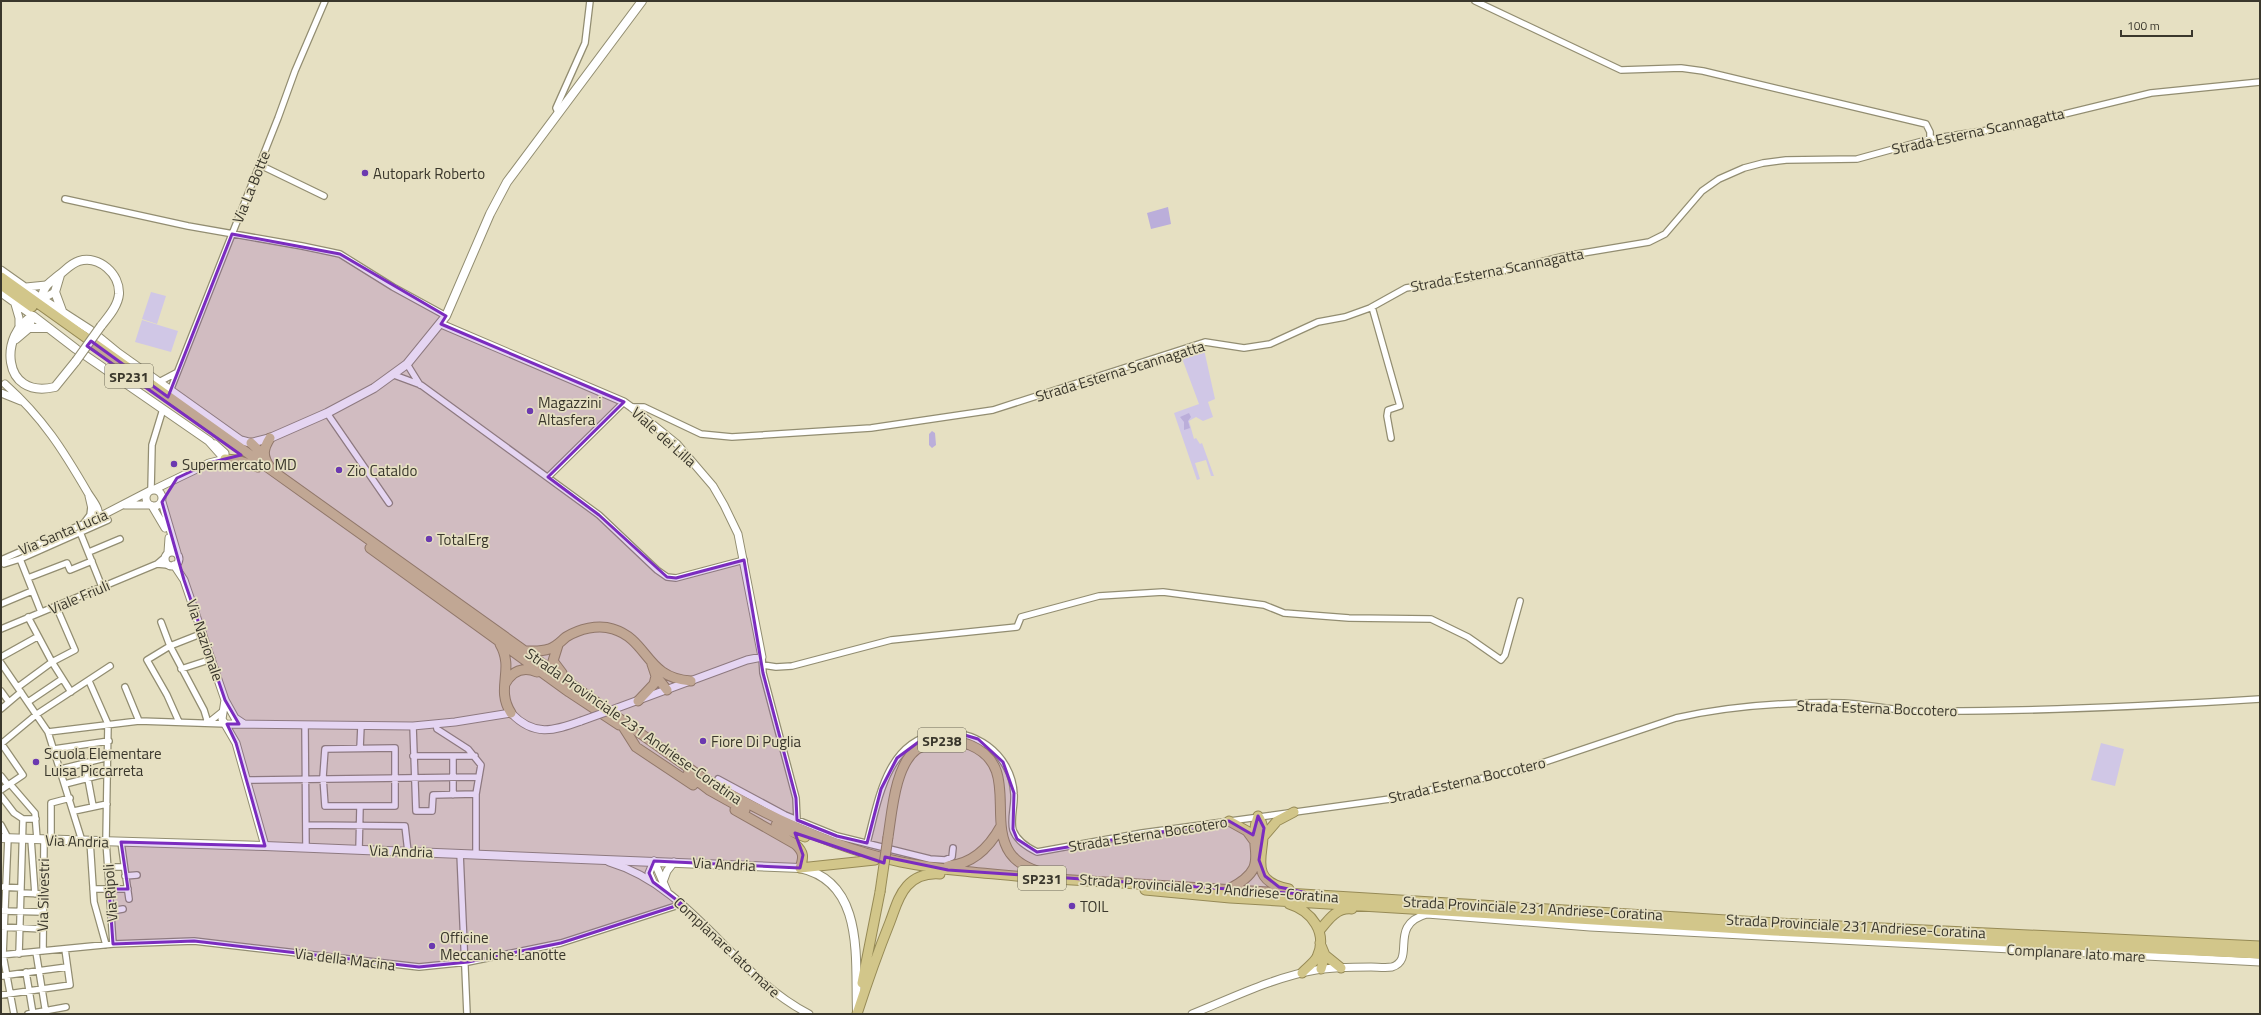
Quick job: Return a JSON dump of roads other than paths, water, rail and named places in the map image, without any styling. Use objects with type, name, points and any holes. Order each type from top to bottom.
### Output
[{"type":"highway","name":"Strada Provinciale 231 Andriese-Coratina","points":[[1,277],[525,651],[569,687],[709,790],[748,812],[816,842],[905,869],[1050,884],[1229,894],[1317,895],[1759,922],[2260,946]]},
{"type":"highway","name":"Strada Provinciale 231 Andriese-Coratina","points":[[1,285],[258,467],[499,642],[569,687],[700,776],[745,803],[818,836],[900,862],[948,870],[1121,883],[1229,894],[1387,907],[1774,931],[2260,954]]},
{"type":"highway","points":[[263,455],[264,447],[270,438]]},
{"type":"highway","points":[[251,443],[263,455],[273,472]]},
{"type":"highway","points":[[225,459],[237,460],[258,467]]},
{"type":"highway","points":[[525,651],[542,651],[558,645],[566,638],[583,629],[600,627],[612,628],[624,633],[666,676],[678,680],[691,681]]},
{"type":"highway","points":[[499,642],[507,660],[504,697],[511,712]]},
{"type":"highway","points":[[505,684],[512,674],[524,669],[530,669],[565,691],[569,687],[553,661],[558,645]]},
{"type":"highway","points":[[651,662],[656,676],[667,690]]},
{"type":"highway","points":[[638,701],[654,684],[656,676]]},
{"type":"highway","points":[[666,676],[667,690]]},
{"type":"highway","points":[[624,728],[629,738],[643,751],[731,808],[796,844],[801,849],[803,855],[800,868],[875,860]]},
{"type":"highway","name":"SP238","points":[[857,1014],[880,892],[895,796],[906,761],[917,749],[946,740],[964,743],[981,752],[994,767],[1000,785],[1001,826]]},
{"type":"highway","points":[[1264,836],[1277,821],[1294,812]]},
{"type":"highway","points":[[1258,816],[1263,823],[1264,836],[1259,860],[1265,876],[1279,887],[1306,890],[1317,895]]},
{"type":"highway","points":[[1229,894],[1253,872],[1256,864],[1254,829],[1258,816]]},
{"type":"highway","points":[[1228,821],[1247,831],[1256,845]]},
{"type":"highway","points":[[900,862],[907,859],[948,866],[965,863],[988,846],[1001,826]]},
{"type":"highway","points":[[1001,826],[1004,841],[1010,853],[1020,863],[1030,869],[1048,874],[1095,877],[1121,883]]},
{"type":"highway","points":[[857,1014],[883,939],[902,893],[914,880],[922,876],[931,873],[958,874]]},
{"type":"highway","points":[[1229,894],[1284,903],[1298,907],[1309,914],[1320,930],[1321,969]]},
{"type":"highway","points":[[1320,930],[1332,914],[1347,908],[1380,911],[1387,907]]},
{"type":"highway","points":[[1321,956],[1341,968]]},
{"type":"highway","points":[[1302,973],[1321,956]]},
{"type":"main road","points":[[225,459],[209,441],[163,409],[76,349],[51,328],[33,316],[20,325],[8,359],[13,373],[23,384],[34,389],[55,387],[76,361],[101,326],[113,310],[119,295],[119,287],[111,272],[98,262],[85,260],[73,264],[46,285],[42,291],[42,299],[63,314],[90,330],[159,382],[170,391],[240,440],[251,443],[270,438],[327,413],[374,388],[394,375],[408,364],[441,324],[446,316],[490,214],[507,182],[642,1]]},
{"type":"main road","points":[[60,275],[54,292],[63,314]]},
{"type":"main road","points":[[13,342],[29,328],[51,328]]},
{"type":"main road","name":"Via Andria","points":[[5,838],[597,858],[800,868],[816,872],[825,877],[836,887],[849,912],[854,933],[857,1014]]},
{"type":"street","name":"Via La Botte","points":[[170,391],[260,165],[295,71],[326,1]]},
{"type":"street","points":[[558,112],[556,108],[585,43],[590,1]]},
{"type":"street","points":[[1475,1],[1620,70],[1681,68],[1703,71],[1926,124],[1930,132],[1930,139]]},
{"type":"street","name":"Strada Esterna Scannagatta","points":[[631,407],[644,407],[701,434],[732,437],[871,428],[993,410],[1205,342],[1244,348],[1270,344],[1318,322],[1345,317],[1372,307],[1406,288],[1481,276],[1565,256],[1649,242],[1665,234],[1702,191],[1719,179],[1744,168],[1786,160],[1857,160],[1930,139],[2015,126],[2151,93],[2260,82]]},
{"type":"street","points":[[260,165],[324,196]]},
{"type":"street","points":[[65,199],[188,226],[340,254],[393,287],[446,316]]},
{"type":"street","points":[[1,270],[42,299],[54,292]]},
{"type":"street","points":[[26,287],[46,285]]},
{"type":"street","points":[[1,293],[33,316],[29,328]]},
{"type":"street","points":[[14,302],[18,310],[20,325]]},
{"type":"street","points":[[1372,307],[1400,406],[1388,410],[1387,416],[1391,438]]},
{"type":"street","points":[[441,324],[624,402],[548,477]]},
{"type":"street","points":[[408,364],[421,385]]},
{"type":"street","points":[[159,382],[176,373]]},
{"type":"street","points":[[394,375],[421,385],[548,477],[599,515],[641,556],[667,577],[676,578],[744,560]]},
{"type":"street","points":[[3,381],[5,389],[1,392],[29,406]]},
{"type":"street","points":[[3,381],[29,406],[61,446],[89,494],[99,517]]},
{"type":"street","name":"Viale dei Lilla","points":[[624,402],[677,444],[713,486],[738,534],[762,657]]},
{"type":"street","points":[[163,409],[152,445],[151,490],[146,498],[167,533],[170,544],[169,560]]},
{"type":"street","points":[[327,413],[389,503]]},
{"type":"street","points":[[209,441],[223,450],[225,459]]},
{"type":"street","points":[[209,463],[215,458],[217,451]]},
{"type":"street","name":"Via Santa Lucia","points":[[2,562],[111,512],[151,490],[209,463],[225,459]]},
{"type":"street","points":[[151,506],[158,506],[177,478]]},
{"type":"street","points":[[151,490],[158,490],[162,500]]},
{"type":"street","name":"Via Nazionale","points":[[162,500],[184,580],[225,700],[227,724]]},
{"type":"street","name":"Via Santa Lucia","points":[[124,505],[151,506]]},
{"type":"street","points":[[94,506],[111,512]]},
{"type":"street","points":[[83,524],[90,515],[94,506]]},
{"type":"street","points":[[2,562],[20,558],[108,520]]},
{"type":"street","points":[[80,532],[102,587]]},
{"type":"street","points":[[88,552],[120,539]]},
{"type":"street","points":[[169,560],[178,556]]},
{"type":"street","points":[[169,560],[178,556]]},
{"type":"street","points":[[20,558],[41,612]]},
{"type":"street","name":"Via Nazionale","points":[[169,560],[184,580]]},
{"type":"street","name":"Viale Friuli","points":[[1,629],[169,560]]},
{"type":"street","points":[[28,578],[67,563],[70,570],[92,561]]},
{"type":"street","points":[[1,604],[32,590]]},
{"type":"street","points":[[763,665],[776,667],[792,666],[891,640],[1016,627],[1021,617],[1099,596],[1140,592],[1210,597],[1264,605],[1284,613],[1349,618],[1431,619],[1468,637],[1501,660],[1505,655],[1520,601]]},
{"type":"street","points":[[18,687],[52,662],[75,650],[56,606]]},
{"type":"street","points":[[28,617],[37,636],[71,692]]},
{"type":"street","points":[[161,622],[170,646],[204,710],[208,723]]},
{"type":"street","points":[[179,722],[167,695],[147,660],[170,646],[202,633]]},
{"type":"street","points":[[1,657],[37,636]]},
{"type":"street","points":[[48,732],[139,721],[227,724],[413,726],[506,715],[511,712],[518,721],[538,730],[560,729],[747,660],[762,657],[763,673],[796,798],[797,820]]},
{"type":"street","points":[[181,669],[212,659]]},
{"type":"street","points":[[1,663],[48,732],[74,811],[86,841],[100,927],[106,945]]},
{"type":"street","points":[[1,790],[23,775],[1,743],[37,714],[110,666]]},
{"type":"street","points":[[28,702],[62,679]]},
{"type":"street","points":[[89,681],[108,724]]},
{"type":"street","points":[[125,687],[139,721]]},
{"type":"street","points":[[1,691],[9,702]]},
{"type":"street","points":[[1,709],[21,692]]},
{"type":"street","name":"Strada Esterna Boccotero","points":[[867,843],[881,789],[887,773],[897,758],[910,745],[928,735],[944,732],[958,733],[978,739],[991,748],[1003,762],[1011,777],[1014,792],[1013,829],[1017,839],[1037,852],[1258,816],[1390,799],[1524,769],[1676,718],[1701,713],[1789,704],[1845,703],[1917,711],[1954,711],[2129,706],[2260,699]]},
{"type":"street","points":[[208,723],[227,710],[244,724]]},
{"type":"street","name":"Via Ripoli","points":[[108,724],[109,757],[106,841],[113,944]]},
{"type":"street","points":[[227,724],[236,743],[265,846]]},
{"type":"street","points":[[436,724],[438,730],[456,740],[475,756],[481,766],[476,794],[476,854]]},
{"type":"street","points":[[305,725],[306,848]]},
{"type":"street","points":[[360,748],[361,726]]},
{"type":"street","points":[[413,726],[416,811],[432,811],[433,795],[476,794]]},
{"type":"street","points":[[54,749],[109,741]]},
{"type":"street","points":[[360,748],[395,748],[395,806],[325,806],[323,777],[325,749],[360,748]]},
{"type":"street","points":[[413,756],[475,756]]},
{"type":"street","points":[[453,756],[453,794]]},
{"type":"street","points":[[60,769],[109,757]]},
{"type":"street","points":[[85,763],[94,806]]},
{"type":"street","points":[[65,784],[108,773]]},
{"type":"street","points":[[1,776],[35,813],[37,839],[35,894]]},
{"type":"street","points":[[246,780],[323,777],[479,777]]},
{"type":"street","points":[[718,779],[753,799],[797,820],[837,836],[930,859],[945,860],[952,857],[953,848]]},
{"type":"street","points":[[1,796],[14,812],[23,820],[37,839]]},
{"type":"street","points":[[19,954],[21,890],[37,839],[51,802],[70,798]]},
{"type":"street","points":[[74,811],[107,804]]},
{"type":"street","points":[[360,807],[360,850]]},
{"type":"street","points":[[23,820],[36,819]]},
{"type":"street","points":[[1,825],[5,838],[8,864],[4,887],[2,927],[3,976],[10,993],[14,1014]]},
{"type":"street","points":[[306,825],[404,826],[408,852]]},
{"type":"street","name":"Via Silvestri","points":[[37,839],[44,894],[43,951]]},
{"type":"street","points":[[122,842],[129,899]]},
{"type":"street","points":[[462,853],[467,1014]]},
{"type":"street","name":"Complanare lato mare","points":[[597,858],[620,865],[667,891],[769,987],[809,1014]]},
{"type":"street","points":[[653,882],[649,873],[654,861]]},
{"type":"street","points":[[654,861],[667,891]]},
{"type":"street","points":[[663,882],[667,871],[674,862]]},
{"type":"street","points":[[1,864],[8,864]]},
{"type":"street","points":[[107,867],[124,867]]},
{"type":"street","points":[[125,876],[137,875]]},
{"type":"street","points":[[4,887],[35,894],[44,894]]},
{"type":"street","points":[[93,889],[128,889]]},
{"type":"street","name":"Via della Macina","points":[[2,955],[113,944],[194,941],[419,967],[466,962],[561,943],[682,904]]},
{"type":"street","points":[[111,911],[123,909]]},
{"type":"street","points":[[3,911],[43,912]]},
{"type":"street","name":"Complanare lato mare","points":[[1192,1014],[1252,990],[1302,973],[1321,969],[1393,966],[1400,961],[1404,949],[1404,935],[1408,924],[1415,918],[1428,914],[1590,927],[2260,962]]},
{"type":"street","points":[[2,927],[43,929]]},
{"type":"street","points":[[1,995],[70,985],[65,949]]},
{"type":"street","points":[[36,952],[46,1012]]},
{"type":"street","points":[[466,962],[471,1014]]},
{"type":"street","points":[[3,976],[67,967]]},
{"type":"street","points":[[26,972],[32,1014],[66,1007]]},
{"type":"place","name":"Autopark Roberto","points":[[365,173]]},
{"type":"place","name":"Magazzini Altasfera","points":[[530,411]]},
{"type":"place","name":"Supermercato MD","points":[[174,464]]},
{"type":"place","name":"Zio Cataldo","points":[[339,470]]},
{"type":"place","name":"TotalErg","points":[[429,539]]},
{"type":"place","name":"Fiore Di Puglia","points":[[703,741]]},
{"type":"place","name":"Scuola Elementare Luisa Piccarreta","points":[[36,762]]},
{"type":"place","name":"TOIL","points":[[1072,906]]},
{"type":"place","name":"Officine Meccaniche Lanotte","points":[[432,946]]}]
